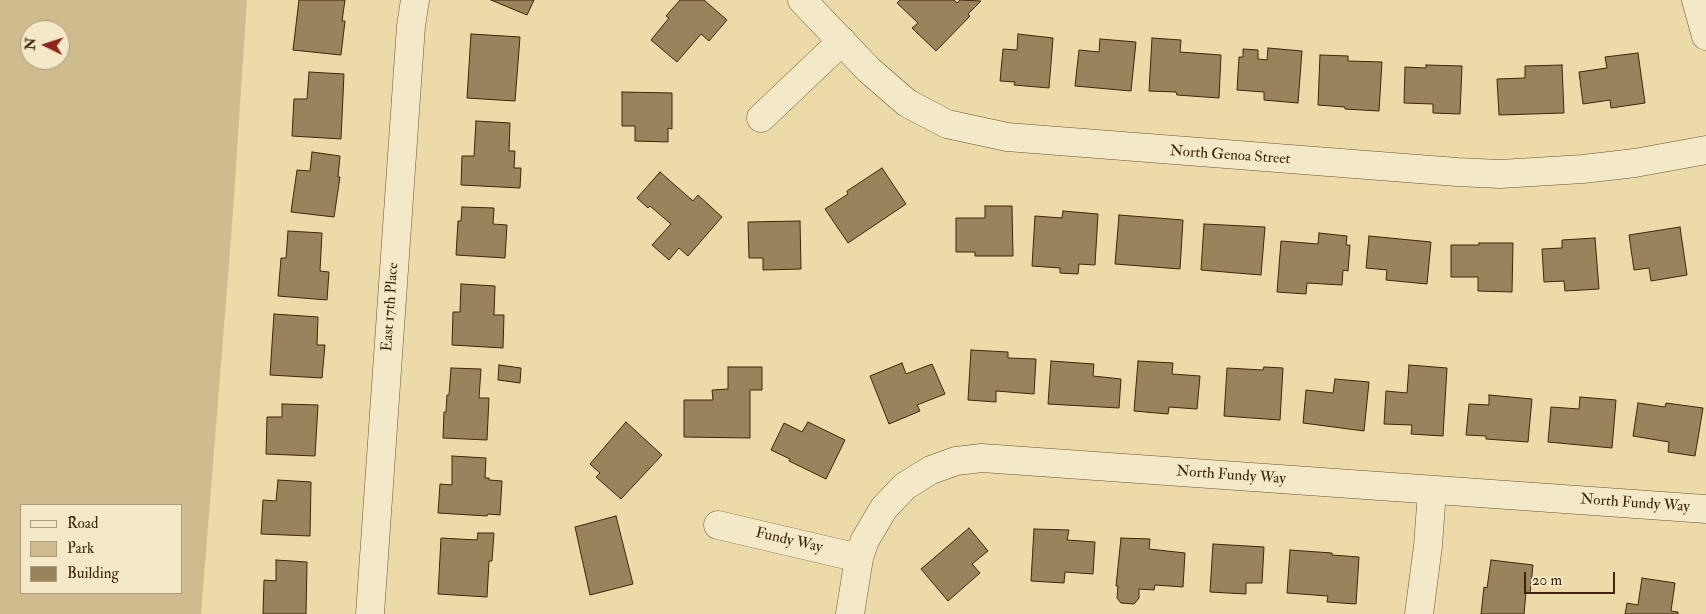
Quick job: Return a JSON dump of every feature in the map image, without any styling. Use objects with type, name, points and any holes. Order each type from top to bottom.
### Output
[{"type":"street","name":"East 17th Place","points":[[370,614],[410,26],[415,0]]},
{"type":"street","name":"North Genoa Street","points":[[802,0],[869,70],[906,103],[947,124],[1007,138],[1500,174],[1583,169],[1706,150]]},
{"type":"street","points":[[1696,0],[1706,36]]},
{"type":"street","points":[[761,118],[842,40]]},
{"type":"street","name":"North Fundy Way","points":[[850,614],[859,558],[865,540],[884,508],[905,486],[931,470],[956,461],[982,458],[1706,509]]},
{"type":"street","points":[[1419,614],[1428,546],[1432,491]]},
{"type":"street","name":"Fundy Way","points":[[718,525],[859,558]]},
{"type":"green space","points":[[0,0],[247,0],[232,226],[201,614],[0,614]]},
{"type":"building","points":[[299,0],[345,0],[342,21],[345,21],[341,55],[293,50]]},
{"type":"building","points":[[491,0],[534,0],[527,15]]},
{"type":"building","points":[[680,0],[704,0],[727,20],[709,41],[701,34],[677,62],[651,40],[669,18],[666,16]]},
{"type":"building","points":[[900,0],[954,0],[957,3],[960,0],[981,1],[968,14],[970,16],[936,51],[912,28],[918,23],[897,3]]},
{"type":"building","points":[[471,34],[520,37],[515,101],[467,98]]},
{"type":"building","points":[[1018,34],[1053,38],[1049,88],[1014,85],[1015,82],[1000,81],[1003,49],[1017,50]]},
{"type":"building","points":[[1152,38],[1181,40],[1180,52],[1221,55],[1219,98],[1177,95],[1176,92],[1149,91]]},
{"type":"building","points":[[1100,39],[1136,42],[1131,91],[1075,86],[1079,50],[1099,52]]},
{"type":"building","points":[[1268,48],[1302,51],[1298,103],[1264,100],[1264,92],[1237,90],[1239,57],[1243,57],[1243,49],[1258,50],[1258,59],[1267,60]]},
{"type":"building","points":[[1638,53],[1645,103],[1611,108],[1610,100],[1583,104],[1579,72],[1607,68],[1605,57]]},
{"type":"building","points":[[1320,55],[1348,56],[1348,61],[1382,62],[1379,111],[1318,105]]},
{"type":"building","points":[[1426,65],[1462,66],[1460,114],[1433,113],[1433,104],[1404,103],[1405,67],[1426,68]]},
{"type":"building","points":[[1562,65],[1564,113],[1499,115],[1497,79],[1525,78],[1525,66]]},
{"type":"building","points":[[309,72],[344,74],[341,139],[292,136],[294,99],[307,99]]},
{"type":"building","points":[[622,92],[672,93],[672,129],[668,128],[668,142],[635,141],[635,126],[622,126]]},
{"type":"building","points":[[476,121],[510,123],[509,151],[515,151],[514,168],[521,168],[520,188],[461,185],[462,156],[474,156]]},
{"type":"building","points":[[312,152],[340,156],[338,177],[340,177],[334,217],[291,212],[297,170],[310,171]]},
{"type":"building","points":[[882,168],[906,204],[848,243],[825,209],[848,194],[847,191]]},
{"type":"building","points":[[660,172],[693,201],[698,195],[722,217],[688,256],[679,248],[669,260],[652,245],[671,224],[650,206],[648,208],[637,198]]},
{"type":"building","points":[[985,206],[1012,206],[1013,256],[975,256],[975,252],[956,252],[956,218],[985,218]]},
{"type":"building","points":[[462,207],[494,208],[493,224],[507,225],[505,258],[456,255],[458,221],[461,221]]},
{"type":"building","points":[[1063,211],[1098,214],[1095,265],[1079,264],[1078,274],[1060,273],[1060,268],[1032,266],[1035,216],[1062,218]]},
{"type":"building","points":[[1119,215],[1183,220],[1180,269],[1115,264]]},
{"type":"building","points":[[800,221],[801,269],[763,270],[763,258],[749,258],[748,222]]},
{"type":"building","points":[[1204,224],[1265,227],[1261,275],[1201,270]]},
{"type":"building","points":[[1680,227],[1687,275],[1651,281],[1649,268],[1634,270],[1629,235]]},
{"type":"building","points":[[288,231],[322,233],[320,271],[329,272],[327,300],[278,296],[281,258],[286,258]]},
{"type":"building","points":[[1319,233],[1347,236],[1346,245],[1350,245],[1348,271],[1343,270],[1342,285],[1307,283],[1306,294],[1277,292],[1281,241],[1318,244]]},
{"type":"building","points":[[1369,236],[1431,242],[1427,284],[1386,280],[1387,270],[1366,268]]},
{"type":"building","points":[[1595,238],[1599,289],[1565,291],[1564,281],[1544,282],[1542,249],[1562,248],[1562,240]]},
{"type":"building","points":[[1479,243],[1513,243],[1512,292],[1478,291],[1478,277],[1451,277],[1451,245],[1479,245]]},
{"type":"building","points":[[461,284],[495,286],[494,315],[504,315],[503,348],[452,345],[453,312],[460,312]]},
{"type":"building","points":[[274,314],[318,317],[317,345],[325,345],[322,378],[270,375]]},
{"type":"building","points":[[971,350],[1008,352],[1008,358],[1036,359],[1034,394],[996,391],[996,402],[968,400]]},
{"type":"building","points":[[1051,361],[1094,364],[1093,376],[1121,379],[1119,408],[1048,404]]},
{"type":"building","points":[[1138,361],[1173,363],[1172,374],[1200,376],[1197,409],[1169,407],[1168,414],[1134,411]]},
{"type":"building","points":[[902,363],[906,374],[932,364],[945,394],[917,405],[920,411],[889,424],[870,376]]},
{"type":"building","points":[[499,365],[521,368],[520,383],[498,380]]},
{"type":"building","points":[[1409,365],[1447,368],[1443,436],[1411,434],[1412,425],[1384,424],[1386,391],[1407,393]]},
{"type":"building","points":[[728,367],[762,367],[762,390],[750,390],[750,438],[684,437],[684,400],[713,400],[712,390],[728,389]]},
{"type":"building","points":[[1264,367],[1283,368],[1280,420],[1224,416],[1227,368],[1263,370]]},
{"type":"building","points":[[451,368],[481,369],[479,398],[489,398],[487,440],[443,438],[444,412],[446,412],[447,395],[449,395]]},
{"type":"building","points":[[1335,379],[1369,382],[1364,431],[1303,423],[1306,390],[1333,393]]},
{"type":"building","points":[[1489,395],[1532,399],[1528,442],[1486,439],[1486,436],[1466,435],[1469,404],[1489,405]]},
{"type":"building","points":[[1580,397],[1616,400],[1612,448],[1548,442],[1551,407],[1579,409]]},
{"type":"building","points":[[1638,403],[1665,407],[1666,403],[1703,408],[1695,456],[1668,452],[1669,442],[1633,436]]},
{"type":"building","points":[[282,404],[318,405],[315,456],[266,454],[267,417],[282,417]]},
{"type":"building","points":[[626,422],[662,455],[621,499],[596,477],[600,473],[590,464]]},
{"type":"building","points":[[808,422],[845,440],[826,479],[771,450],[784,423],[802,432]]},
{"type":"building","points":[[452,456],[486,458],[485,478],[502,481],[500,515],[438,513],[440,484],[452,485]]},
{"type":"building","points":[[278,480],[311,482],[310,536],[261,534],[263,500],[276,501]]},
{"type":"building","points":[[616,516],[633,584],[590,595],[575,527]]},
{"type":"building","points":[[969,528],[988,551],[972,564],[980,573],[948,601],[921,569]]},
{"type":"building","points":[[1034,529],[1069,530],[1067,540],[1095,542],[1093,574],[1065,572],[1064,583],[1031,581]]},
{"type":"building","points":[[478,533],[494,533],[492,561],[489,561],[487,597],[438,594],[441,538],[477,540]]},
{"type":"building","points":[[1121,538],[1150,539],[1149,549],[1185,553],[1183,587],[1155,585],[1154,590],[1139,589],[1139,598],[1134,604],[1121,603],[1117,598],[1118,586],[1116,586]]},
{"type":"building","points":[[1213,544],[1264,547],[1262,583],[1246,583],[1246,594],[1210,592]]},
{"type":"building","points":[[1290,550],[1359,557],[1356,604],[1327,602],[1328,596],[1287,593]]},
{"type":"building","points":[[276,560],[307,562],[306,614],[263,614],[264,580],[276,581]]},
{"type":"building","points":[[1491,560],[1533,565],[1530,593],[1526,592],[1524,614],[1481,614],[1484,587],[1487,588]]},
{"type":"building","points":[[1642,578],[1675,583],[1671,611],[1678,612],[1678,614],[1625,614],[1627,603],[1638,605]]}]
